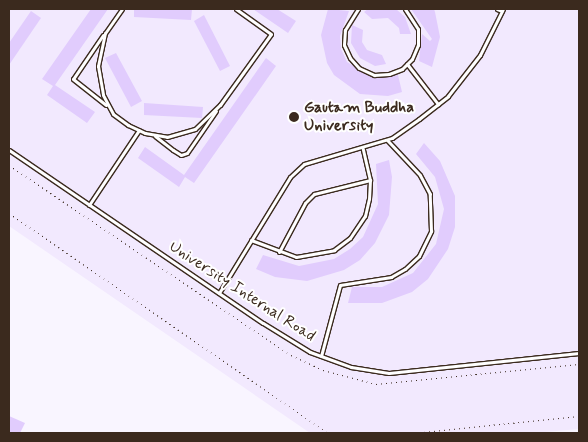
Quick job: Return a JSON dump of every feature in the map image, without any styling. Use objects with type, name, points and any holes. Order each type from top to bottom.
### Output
[{"type":"lane","points":[[108,106],[73,79],[122,9]]},
{"type":"lane","points":[[154,134],[173,150],[181,154],[187,152],[271,34],[236,9]]},
{"type":"lane","points":[[358,9],[345,30],[344,45],[350,58],[359,68],[374,74],[389,74],[407,64],[418,45],[418,29],[405,9]]},
{"type":"lane","points":[[219,293],[290,177],[304,164],[363,149],[387,140],[438,104],[480,55],[502,10],[497,9]]},
{"type":"lane","points":[[105,33],[98,66],[102,95],[113,114],[138,130],[154,134],[183,135],[195,129],[220,105]]},
{"type":"lane","points":[[407,64],[438,104]]},
{"type":"lane","points":[[89,205],[138,130]]},
{"type":"lane","points":[[321,356],[340,284],[391,277],[404,269],[418,256],[431,231],[430,194],[420,175],[387,140]]},
{"type":"lane","points":[[251,240],[296,257],[314,256],[334,250],[350,238],[364,216],[370,180],[363,149]]},
{"type":"lane","name":"University Internal Road","points":[[9,150],[219,293],[321,356],[351,367],[389,373],[579,353]]},
{"type":"lane","points":[[279,252],[305,203],[314,194],[370,180]]},
{"type":"path","points":[[9,165],[291,355],[322,370],[376,384],[579,364]]},
{"type":"path","points":[[9,213],[328,433]]},
{"type":"path","points":[[414,433],[579,416]]},
{"type":"shaded area","name":"Gautam Buddha University","points":[[9,9],[579,9],[579,429],[534,433],[310,433],[9,226]]},
{"type":"building","points":[[91,9],[108,9],[55,85],[95,112],[87,123],[47,95],[53,86],[42,79]]},
{"type":"building","points":[[134,9],[192,9],[191,20],[134,17]]},
{"type":"building","points":[[253,9],[277,9],[296,21],[288,33]]},
{"type":"building","points":[[328,9],[349,11],[340,36],[341,49],[347,62],[373,78],[398,75],[402,92],[388,96],[360,94],[334,75],[327,63],[321,35]]},
{"type":"building","points":[[368,9],[396,9],[405,17],[411,34],[400,34],[399,28],[388,18],[372,19],[364,12]]},
{"type":"building","points":[[411,9],[434,9],[440,37],[432,67],[419,61],[422,34],[430,41],[432,39]]},
{"type":"building","points":[[31,11],[41,18],[9,65],[9,43]]},
{"type":"building","points":[[204,15],[230,66],[220,71],[194,21]]},
{"type":"building","points":[[352,25],[363,30],[362,42],[367,50],[382,55],[386,64],[375,66],[360,58],[351,43]]},
{"type":"building","points":[[116,53],[142,101],[131,107],[105,58]]},
{"type":"building","points":[[266,58],[276,66],[194,183],[185,177],[179,187],[138,158],[145,147],[184,175]]},
{"type":"building","points":[[144,103],[203,107],[202,118],[144,115]]},
{"type":"building","points":[[424,143],[440,161],[455,196],[455,227],[448,249],[428,279],[412,292],[382,303],[348,303],[352,287],[382,287],[413,273],[436,244],[444,209],[435,177],[416,154]]},
{"type":"building","points":[[389,160],[392,177],[389,215],[375,243],[360,260],[344,270],[307,281],[275,277],[256,269],[263,255],[299,266],[334,259],[350,249],[363,237],[378,204],[376,164]]},
{"type":"building","points":[[9,416],[25,423],[20,433],[9,433]]},
{"type":"place","name":"Gautam Buddha University","points":[[294,117]]}]
